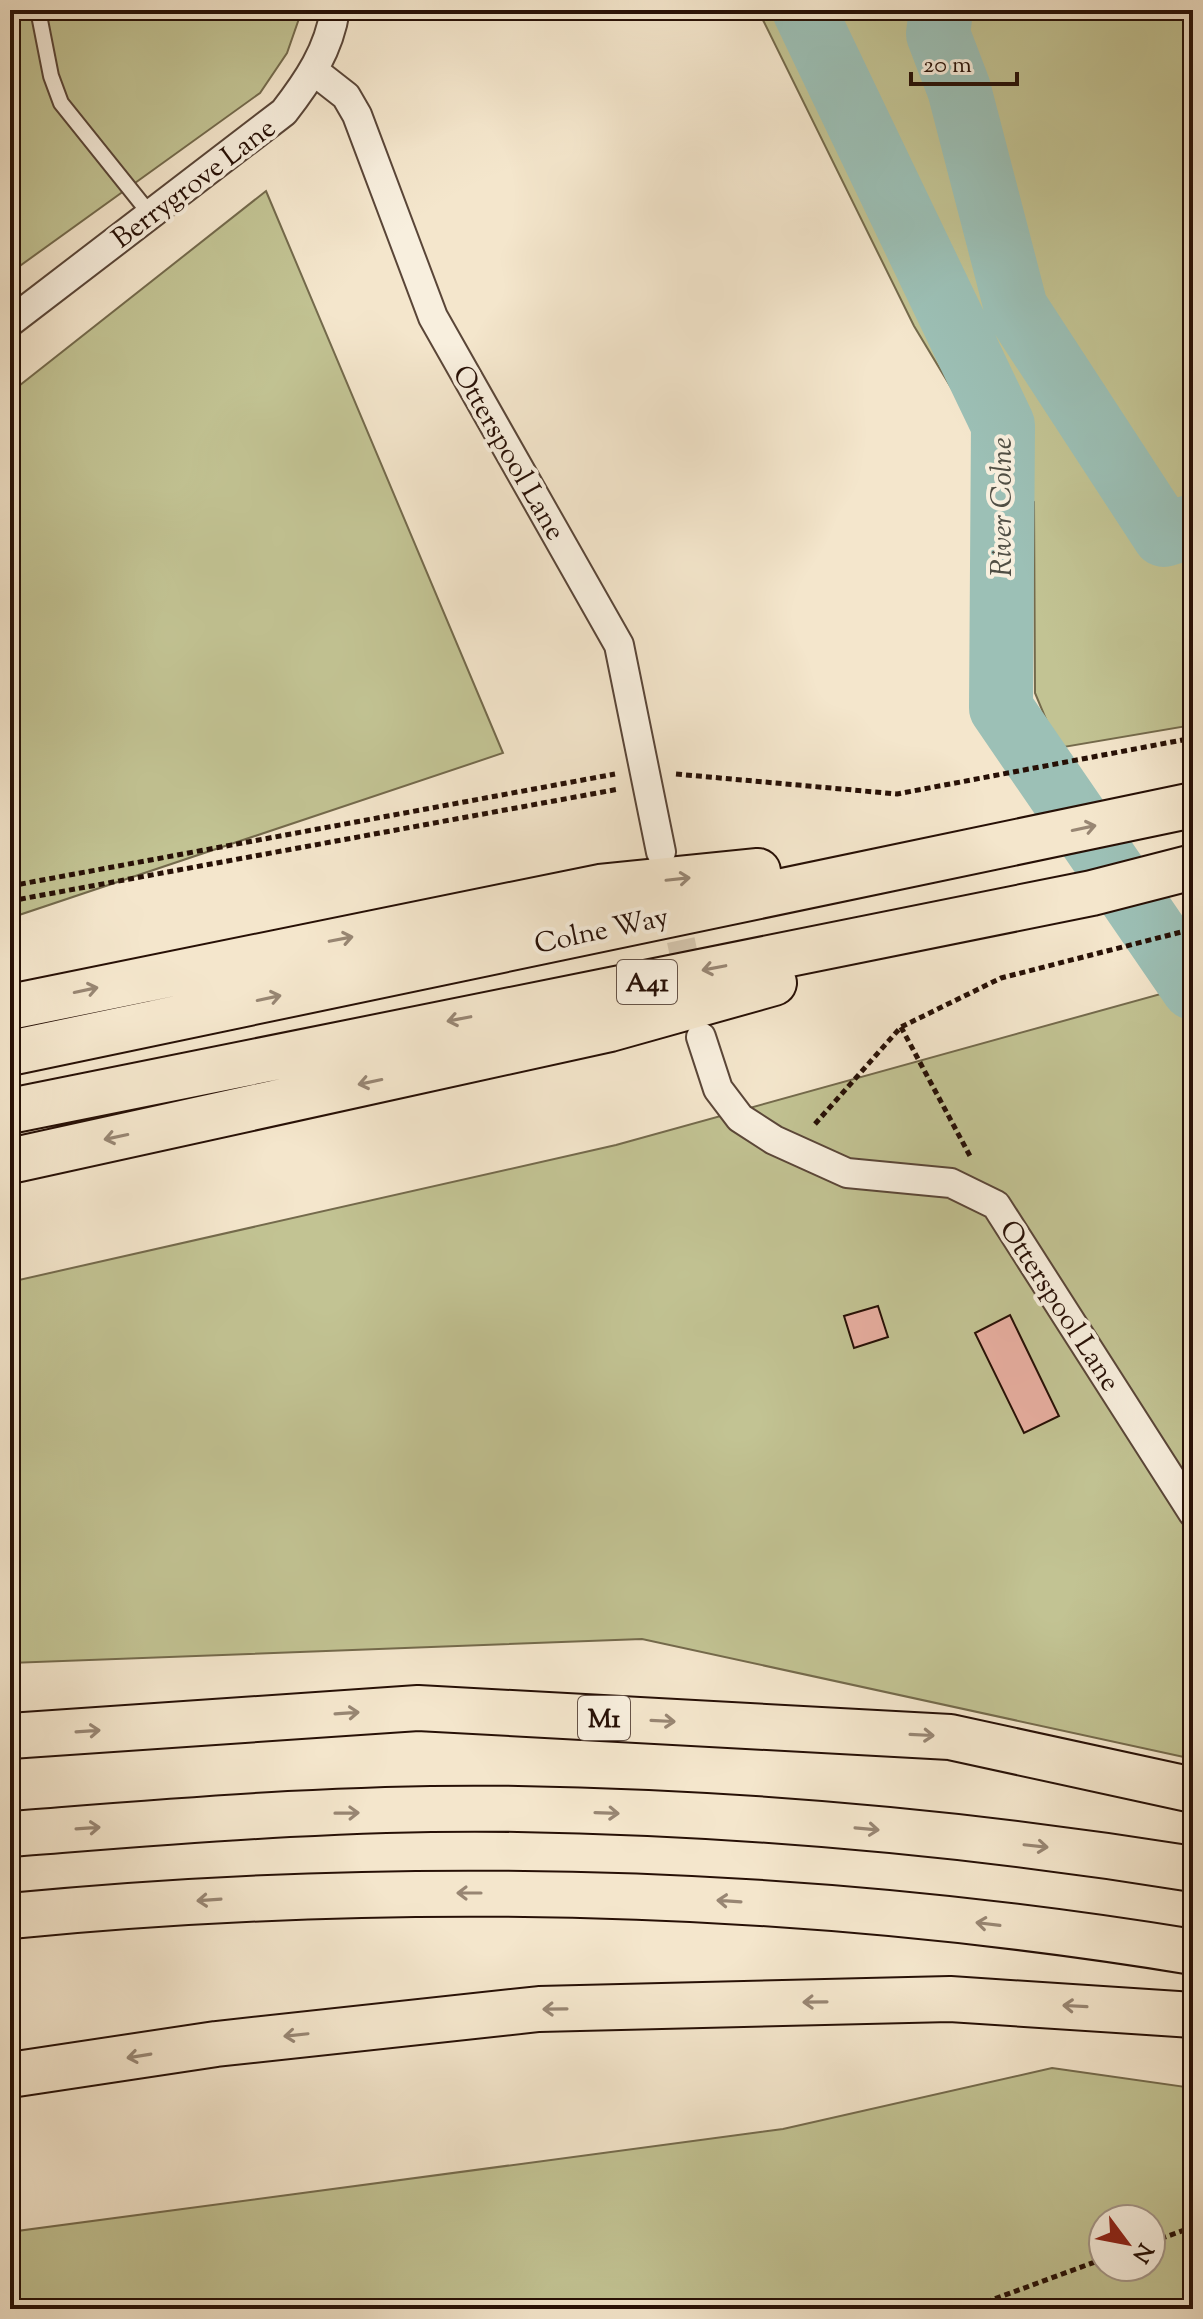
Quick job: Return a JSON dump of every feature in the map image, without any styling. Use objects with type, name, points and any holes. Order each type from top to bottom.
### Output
[{"type":"highway","name":"Colne Way","points":[[10,1053],[1191,806]]},
{"type":"highway","points":[[10,1007],[600,887],[1007,844]]},
{"type":"highway","name":"A41","points":[[10,1111],[1092,893],[1193,867]]},
{"type":"highway","points":[[10,1161],[610,1029],[1092,893]]},
{"type":"highway","name":"M1","points":[[10,1736],[418,1708],[950,1737],[1193,1790]]},
{"type":"highway","points":[[10,1834],[264,1814],[516,1809],[719,1817],[931,1834],[1193,1869]]},
{"type":"highway","points":[[10,1916],[319,1893],[630,1896],[884,1911],[1193,1952]]},
{"type":"highway","points":[[10,2075],[216,2044],[539,2009],[950,1999],[1193,2015]]},
{"type":"street","name":"Berrygrove Lane","points":[[10,322],[284,112],[314,71],[332,27],[335,10]]},
{"type":"street","name":"Otterspool Lane","points":[[314,71],[346,96],[357,115],[433,317],[619,645],[661,852]]},
{"type":"street","name":"Otterspool Lane","points":[[701,1037],[718,1089],[740,1118],[793,1148],[847,1173],[951,1183],[996,1205],[1193,1513]]},
{"type":"lane","points":[[38,10],[51,76],[61,103],[150,214]]},
{"type":"path","points":[[10,901],[646,778],[897,794],[1193,738]]},
{"type":"path","points":[[10,886],[629,772],[646,778]]},
{"type":"path","points":[[793,1148],[901,1027],[1001,978],[1193,929]]},
{"type":"path","points":[[901,1027],[996,1205]]},
{"type":"path","points":[[1167,2236],[1193,2227]]},
{"type":"path","points":[[967,2309],[1087,2265]]},
{"type":"green space","points":[[10,10],[302,10],[287,53],[260,93],[10,273]]},
{"type":"green space","points":[[758,10],[1193,10],[1193,725],[1058,748],[1035,693],[1034,502],[1008,482],[914,326]]},
{"type":"green space","points":[[266,191],[503,753],[10,918],[10,393]]},
{"type":"green space","points":[[1193,985],[1193,1759],[642,1639],[10,1663],[10,1282],[616,1145]]},
{"type":"green space","points":[[1052,2068],[1193,2088],[1193,2309],[10,2309],[10,2232],[783,2129]]},
{"type":"building","points":[[878,1306],[888,1337],[854,1348],[844,1316]]},
{"type":"building","points":[[1010,1315],[1059,1416],[1024,1433],[975,1333]]},
{"type":"waterway","name":"River Colne","points":[[804,10],[1003,425],[1001,708],[1193,988]]},
{"type":"waterway","points":[[941,10],[938,34],[959,89],[1016,308],[1164,535],[1193,526]]},
{"type":"tunnel","points":[[672,899],[691,988]]}]
